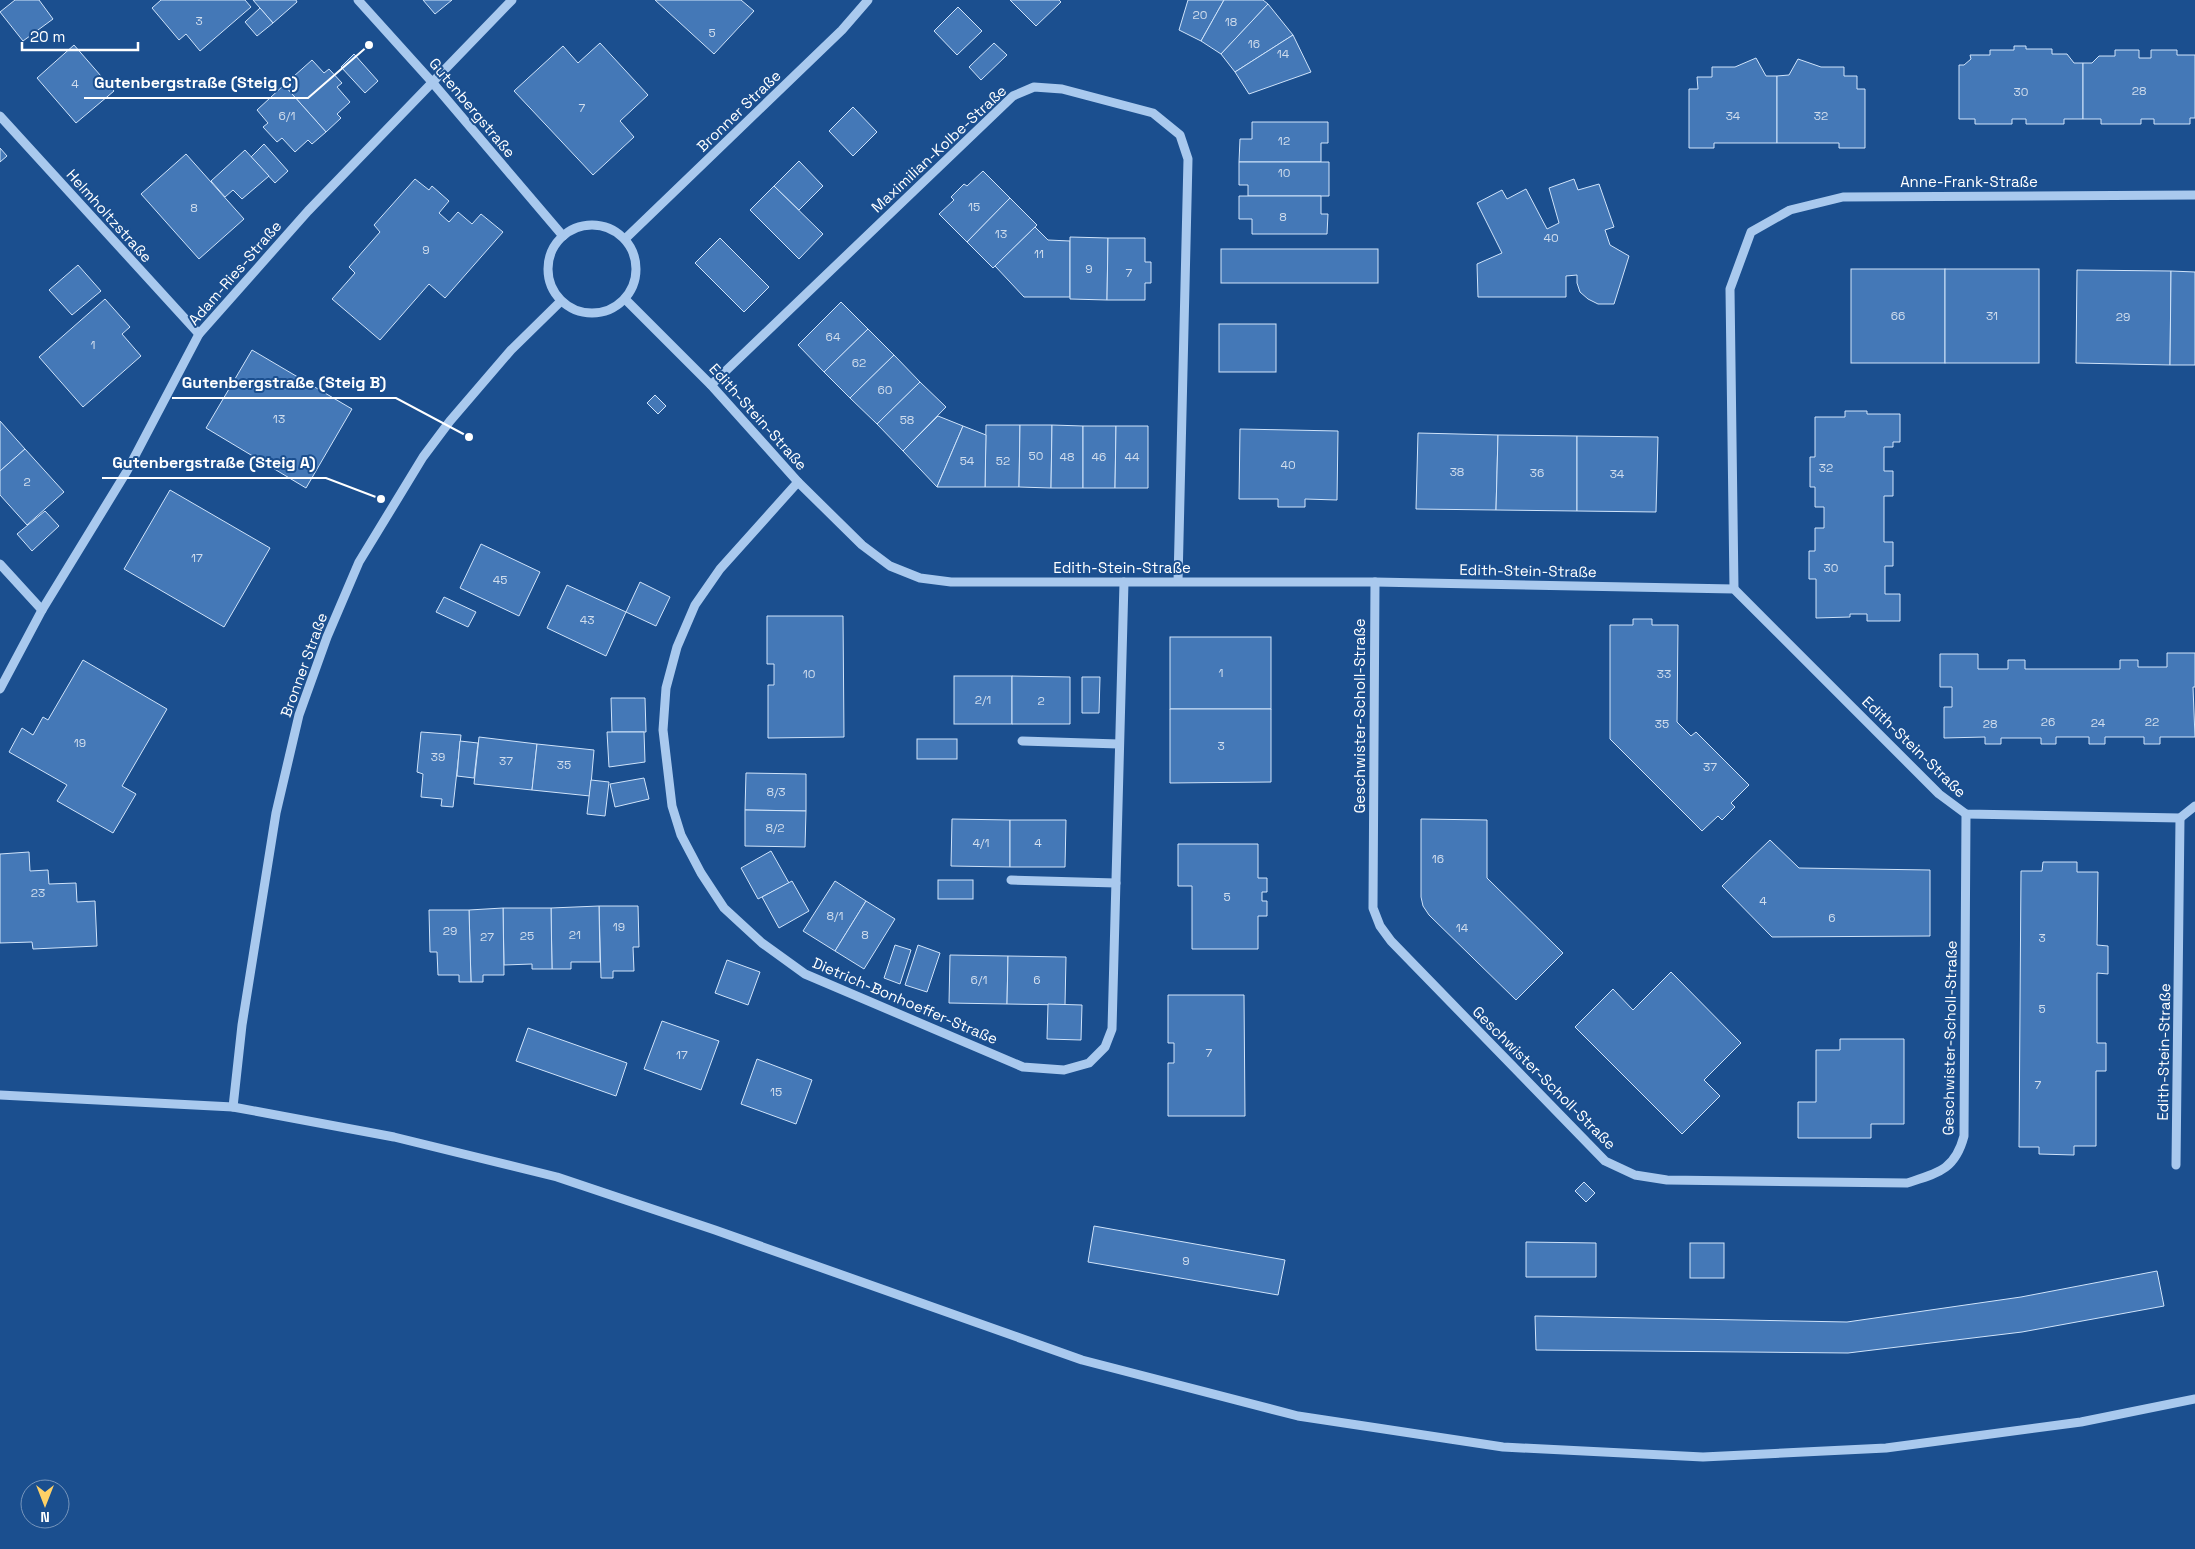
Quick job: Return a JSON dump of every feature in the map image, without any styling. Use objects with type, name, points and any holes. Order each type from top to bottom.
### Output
[{"type":"street","name":"Gutenbergstraße","points":[[358,0],[432,82],[563,236]]},
{"type":"street","name":"Adam-Ries-Straße","points":[[0,690],[42,610],[127,471],[199,334],[308,211],[512,0]]},
{"type":"street","name":"Bronner Straße","points":[[625,239],[842,30],[868,0]]},
{"type":"street","name":"Maximilian-Kolbe-Straße","points":[[711,385],[1013,96],[1034,87],[1062,89],[1153,113],[1180,135],[1188,159],[1178,581]]},
{"type":"street","name":"Helmholtzstraße","points":[[0,116],[199,334]]},
{"type":"street","name":"Anne-Frank-Straße","points":[[1734,589],[1730,289],[1751,232],[1790,210],[1843,197],[2195,195]]},
{"type":"street","points":[[589,225],[615,230],[625,239],[634,256],[636,276],[632,289],[625,299],[615,308],[601,313],[586,314],[573,310],[561,301],[550,282],[548,261],[554,247],[563,236],[575,228],[589,225]]},
{"type":"street","name":"Edith-Stein-Straße","points":[[625,299],[711,385],[798,482],[862,545],[890,566],[920,578],[951,582],[1375,582],[1734,589],[1939,794],[1966,814],[2180,818],[2176,1165]]},
{"type":"street","name":"Bronner Straße","points":[[233,1107],[242,1025],[276,812],[300,715],[327,637],[359,562],[423,457],[450,421],[511,350],[561,301]]},
{"type":"street","name":"Dietrich-Bonhoeffer-Straße","points":[[798,482],[720,569],[695,605],[676,647],[666,688],[663,730],[672,806],[685,843],[701,874],[724,908],[762,943],[805,974],[1023,1067],[1064,1070],[1089,1063],[1105,1047],[1112,1029],[1124,582]]},
{"type":"street","points":[[0,564],[42,610]]},
{"type":"street","name":"Geschwister-Scholl-Straße","points":[[1375,582],[1373,908],[1380,926],[1391,941],[1605,1160],[1635,1175],[1667,1180],[1907,1183],[1943,1170],[1959,1154],[1964,1136],[1966,814]]},
{"type":"street","points":[[1022,741],[1119,744]]},
{"type":"street","points":[[2180,818],[2195,806]]},
{"type":"street","points":[[1011,880],[1116,883]]},
{"type":"street","points":[[0,1095],[233,1107],[394,1137],[557,1177],[715,1230],[1082,1360],[1298,1416],[1503,1447],[1702,1457],[1886,1448],[2081,1422],[2195,1399]]},
{"type":"building","points":[[15,0],[39,0],[53,19],[23,41],[0,12]]},
{"type":"building","points":[[161,0],[245,0],[251,7],[200,51],[186,34],[179,40],[152,8]]},
{"type":"building","points":[[253,0],[296,0],[297,2],[273,23]]},
{"type":"building","points":[[423,0],[452,0],[435,14]]},
{"type":"building","points":[[655,0],[741,0],[754,11],[714,54]]},
{"type":"building","points":[[1010,0],[1059,0],[1061,2],[1036,26]]},
{"type":"building","points":[[1188,0],[1224,0],[1201,41],[1179,30]]},
{"type":"building","points":[[1224,0],[1263,0],[1268,4],[1221,54],[1201,41]]},
{"type":"building","points":[[1268,4],[1293,35],[1235,72],[1221,54]]},
{"type":"building","points":[[958,7],[982,31],[957,55],[934,31]]},
{"type":"building","points":[[260,8],[273,23],[257,36],[245,22]]},
{"type":"building","points":[[1293,35],[1311,72],[1249,94],[1235,72]]},
{"type":"building","points":[[600,43],[648,95],[620,121],[634,137],[593,175],[514,91],[563,46],[578,63]]},
{"type":"building","points":[[994,43],[1007,55],[981,80],[969,67]]},
{"type":"building","points":[[74,45],[114,91],[76,123],[37,78]]},
{"type":"building","points":[[2014,46],[2026,46],[2026,49],[2052,49],[2052,54],[2067,54],[2074,63],[2083,63],[2083,119],[2064,119],[2064,124],[2026,124],[2026,119],[2012,119],[2012,124],[1975,124],[1975,119],[1959,119],[1959,65],[1964,65],[1971,59],[1970,55],[1990,55],[1990,50],[2014,50]]},
{"type":"building","points":[[2115,50],[2139,50],[2139,58],[2151,58],[2151,50],[2177,50],[2177,55],[2195,55],[2195,118],[2190,118],[2190,124],[2154,124],[2154,119],[2141,119],[2141,124],[2101,124],[2101,119],[2083,119],[2083,63],[2092,63],[2099,56],[2115,56]]},
{"type":"building","points":[[354,54],[378,81],[365,93],[341,67]]},
{"type":"building","points":[[1756,58],[1766,76],[1777,76],[1777,143],[1714,143],[1714,148],[1689,148],[1689,89],[1698,89],[1697,77],[1712,77],[1712,67],[1735,67]]},
{"type":"building","points":[[1798,59],[1821,67],[1844,67],[1844,76],[1857,76],[1857,89],[1865,89],[1865,148],[1839,148],[1839,143],[1777,143],[1777,76],[1789,75]]},
{"type":"building","points":[[312,60],[324,73],[329,69],[342,83],[337,87],[350,102],[337,114],[341,118],[326,132],[284,85]]},
{"type":"building","points":[[284,85],[326,132],[312,144],[308,140],[295,152],[282,138],[277,142],[263,127],[268,123],[257,110]]},
{"type":"building","points":[[853,107],[877,132],[853,156],[829,131]]},
{"type":"building","points":[[1252,122],[1328,122],[1328,143],[1321,143],[1321,162],[1239,162],[1240,139],[1252,139]]},
{"type":"building","points":[[264,144],[288,171],[275,183],[251,157]]},
{"type":"building","points":[[0,148],[7,156],[0,162]]},
{"type":"building","points":[[245,150],[269,176],[242,199],[233,190],[225,197],[211,181]]},
{"type":"building","points":[[186,154],[244,219],[199,259],[141,194]]},
{"type":"building","points":[[799,161],[823,186],[799,210],[774,186]]},
{"type":"building","points":[[1239,162],[1329,162],[1329,196],[1248,196],[1248,185],[1239,185]]},
{"type":"building","points":[[983,171],[1010,198],[967,242],[939,214],[954,200],[951,197],[964,184],[967,186]]},
{"type":"building","points":[[415,179],[429,190],[432,186],[449,201],[439,213],[449,222],[458,212],[472,224],[481,214],[503,232],[445,298],[429,284],[380,340],[332,299],[355,273],[349,267],[380,232],[374,225]]},
{"type":"building","points":[[1574,179],[1578,190],[1599,184],[1614,227],[1605,230],[1610,245],[1629,256],[1614,304],[1598,304],[1588,299],[1580,292],[1577,275],[1566,276],[1566,297],[1478,297],[1477,264],[1502,253],[1477,203],[1502,190],[1507,199],[1526,189],[1547,229],[1559,223],[1549,188]]},
{"type":"building","points":[[774,186],[823,234],[799,259],[750,210]]},
{"type":"building","points":[[1239,196],[1321,196],[1321,214],[1328,214],[1327,234],[1252,234],[1252,219],[1239,219]]},
{"type":"building","points":[[1010,198],[1037,225],[993,268],[967,242]]},
{"type":"building","points":[[1035,227],[1048,240],[1070,241],[1070,297],[1024,297],[995,266]]},
{"type":"building","points":[[1070,237],[1108,238],[1107,300],[1070,299]]},
{"type":"building","points":[[720,238],[769,287],[744,312],[695,263]]},
{"type":"building","points":[[1108,238],[1145,238],[1145,262],[1151,262],[1151,283],[1145,283],[1145,300],[1107,300]]},
{"type":"building","points":[[1221,249],[1378,249],[1378,283],[1221,283]]},
{"type":"building","points":[[78,265],[101,291],[72,315],[49,290]]},
{"type":"building","points":[[1851,269],[1945,269],[1945,363],[1851,363]]},
{"type":"building","points":[[1945,269],[2039,269],[2039,363],[1945,363]]},
{"type":"building","points":[[2077,270],[2171,271],[2170,365],[2076,363]]},
{"type":"building","points":[[2171,271],[2195,272],[2195,365],[2170,365]]},
{"type":"building","points":[[105,299],[130,327],[122,334],[141,356],[83,407],[39,357]]},
{"type":"building","points":[[841,302],[868,329],[824,372],[798,345]]},
{"type":"building","points":[[1219,324],[1276,324],[1276,372],[1219,372]]},
{"type":"building","points":[[868,329],[894,355],[850,398],[824,372]]},
{"type":"building","points":[[252,350],[352,409],[306,488],[206,428]]},
{"type":"building","points":[[894,355],[920,382],[877,424],[850,398]]},
{"type":"building","points":[[920,382],[946,407],[903,451],[877,424]]},
{"type":"building","points":[[655,395],[666,406],[658,414],[647,403]]},
{"type":"building","points":[[1845,411],[1867,411],[1867,414],[1900,414],[1900,442],[1893,442],[1893,447],[1884,447],[1884,471],[1893,471],[1893,496],[1884,496],[1884,542],[1893,542],[1893,566],[1885,566],[1885,594],[1900,594],[1900,621],[1867,621],[1867,614],[1850,614],[1850,617],[1816,618],[1816,579],[1809,579],[1809,551],[1815,551],[1815,528],[1824,528],[1824,507],[1815,507],[1815,487],[1810,487],[1810,457],[1815,457],[1815,417],[1845,417]]},
{"type":"building","points":[[938,416],[963,426],[937,487],[903,451]]},
{"type":"building","points":[[0,421],[25,449],[0,471]]},
{"type":"building","points":[[986,425],[1020,425],[1019,487],[985,487]]},
{"type":"building","points":[[1020,425],[1052,425],[1051,488],[1019,487]]},
{"type":"building","points":[[1052,425],[1083,426],[1083,488],[1051,488]]},
{"type":"building","points":[[963,426],[986,435],[985,487],[937,487]]},
{"type":"building","points":[[1083,426],[1116,426],[1115,488],[1083,488]]},
{"type":"building","points":[[1116,426],[1148,426],[1148,488],[1115,488]]},
{"type":"building","points":[[1240,429],[1338,431],[1337,500],[1305,499],[1305,507],[1278,507],[1278,499],[1239,499]]},
{"type":"building","points":[[1418,433],[1498,435],[1496,510],[1416,509]]},
{"type":"building","points":[[1498,435],[1577,436],[1577,511],[1496,510]]},
{"type":"building","points":[[1577,436],[1658,437],[1656,512],[1577,511]]},
{"type":"building","points":[[25,449],[64,492],[27,525],[0,495],[0,471]]},
{"type":"building","points":[[170,490],[270,548],[224,627],[124,569]]},
{"type":"building","points":[[45,511],[59,526],[32,551],[17,534]]},
{"type":"building","points":[[481,544],[540,572],[519,616],[460,588]]},
{"type":"building","points":[[640,582],[670,597],[656,626],[626,612]]},
{"type":"building","points":[[567,585],[626,612],[606,656],[547,628]]},
{"type":"building","points":[[444,597],[476,612],[468,627],[436,612]]},
{"type":"building","points":[[767,616],[843,616],[844,737],[768,738],[768,685],[774,685],[774,664],[767,664]]},
{"type":"building","points":[[1633,619],[1652,619],[1652,625],[1678,625],[1677,722],[1691,736],[1696,732],[1749,785],[1731,803],[1735,807],[1722,820],[1718,816],[1702,831],[1610,739],[1610,625],[1633,625]]},
{"type":"building","points":[[1170,637],[1271,637],[1271,709],[1170,709]]},
{"type":"building","points":[[2167,653],[2195,653],[2195,687],[2193,687],[2195,737],[2160,737],[2160,744],[2144,744],[2144,737],[2105,737],[2105,744],[2089,744],[2089,737],[2056,737],[2056,744],[2041,744],[2041,738],[2001,738],[2001,744],[1985,744],[1985,737],[1944,738],[1944,707],[1952,707],[1952,687],[1940,687],[1940,654],[1978,654],[1978,669],[2008,669],[2008,660],[2025,660],[2025,669],[2120,669],[2120,660],[2138,660],[2138,667],[2167,667]]},
{"type":"building","points":[[83,660],[167,709],[122,786],[136,794],[113,833],[57,801],[67,785],[9,752],[22,728],[33,735],[43,717],[48,720]]},
{"type":"building","points":[[954,676],[1012,676],[1012,724],[954,724]]},
{"type":"building","points":[[1012,676],[1070,677],[1070,724],[1012,724]]},
{"type":"building","points":[[1082,677],[1100,677],[1099,713],[1082,713]]},
{"type":"building","points":[[611,698],[645,698],[646,732],[612,732]]},
{"type":"building","points":[[1170,709],[1271,709],[1271,782],[1170,783]]},
{"type":"building","points":[[421,732],[461,735],[453,807],[441,806],[442,799],[421,797],[423,774],[417,772]]},
{"type":"building","points":[[607,732],[644,732],[645,762],[609,767]]},
{"type":"building","points":[[479,737],[537,744],[532,790],[474,784]]},
{"type":"building","points":[[917,739],[957,739],[957,759],[917,759]]},
{"type":"building","points":[[460,741],[478,743],[474,778],[457,776]]},
{"type":"building","points":[[537,744],[594,750],[590,796],[532,790]]},
{"type":"building","points":[[746,773],[806,774],[806,811],[745,810]]},
{"type":"building","points":[[644,778],[649,799],[615,807],[610,784]]},
{"type":"building","points":[[591,780],[609,782],[605,816],[587,814]]},
{"type":"building","points":[[745,810],[806,811],[805,847],[745,846]]},
{"type":"building","points":[[952,819],[1010,820],[1010,867],[951,866]]},
{"type":"building","points":[[1421,819],[1487,820],[1487,878],[1563,953],[1516,1000],[1429,915],[1423,906],[1421,897]]},
{"type":"building","points":[[1010,820],[1066,820],[1065,867],[1010,867]]},
{"type":"building","points":[[1770,840],[1799,868],[1930,870],[1930,936],[1772,937],[1722,886]]},
{"type":"building","points":[[1178,844],[1258,844],[1258,878],[1267,878],[1267,892],[1262,892],[1262,901],[1267,901],[1267,916],[1258,916],[1258,949],[1192,949],[1192,886],[1178,886]]},
{"type":"building","points":[[771,851],[789,883],[758,899],[741,868]]},
{"type":"building","points":[[29,852],[30,871],[48,870],[49,884],[76,883],[77,902],[95,901],[97,946],[33,949],[32,942],[0,943],[0,854]]},
{"type":"building","points":[[2043,862],[2077,862],[2077,872],[2098,872],[2097,945],[2108,946],[2108,974],[2097,973],[2097,1043],[2106,1043],[2106,1071],[2096,1071],[2096,1146],[2074,1146],[2074,1155],[2039,1154],[2039,1147],[2019,1147],[2021,871],[2042,871]]},
{"type":"building","points":[[938,880],[973,880],[973,899],[938,899]]},
{"type":"building","points":[[792,881],[809,911],[779,928],[762,897]]},
{"type":"building","points":[[835,881],[866,901],[835,951],[803,931]]},
{"type":"building","points":[[866,901],[895,919],[864,969],[835,951]]},
{"type":"building","points":[[599,906],[638,906],[639,947],[633,947],[634,971],[613,971],[613,978],[601,978]]},
{"type":"building","points":[[599,906],[600,962],[571,962],[571,969],[552,969],[551,908]]},
{"type":"building","points":[[503,908],[551,908],[552,969],[532,969],[532,964],[504,965]]},
{"type":"building","points":[[503,908],[504,975],[483,975],[483,982],[471,982],[469,910]]},
{"type":"building","points":[[429,910],[469,910],[471,982],[459,982],[459,975],[438,975],[437,952],[430,952]]},
{"type":"building","points":[[895,945],[911,950],[900,984],[884,978]]},
{"type":"building","points":[[918,945],[940,953],[927,992],[905,985]]},
{"type":"building","points":[[950,955],[1008,956],[1007,1004],[949,1003]]},
{"type":"building","points":[[1008,956],[1066,957],[1065,1005],[1007,1004]]},
{"type":"building","points":[[727,960],[760,972],[748,1005],[715,993]]},
{"type":"building","points":[[1671,972],[1741,1043],[1704,1080],[1720,1096],[1682,1134],[1575,1027],[1613,989],[1633,1010]]},
{"type":"building","points":[[1168,995],[1244,995],[1245,1116],[1168,1116],[1168,1063],[1174,1063],[1174,1043],[1168,1043]]},
{"type":"building","points":[[1048,1004],[1082,1005],[1081,1040],[1047,1039]]},
{"type":"building","points":[[662,1021],[719,1041],[701,1090],[644,1069]]},
{"type":"building","points":[[528,1028],[627,1063],[616,1096],[516,1061]]},
{"type":"building","points":[[1840,1039],[1904,1039],[1904,1124],[1871,1124],[1871,1138],[1798,1138],[1798,1102],[1816,1102],[1816,1050],[1840,1050]]},
{"type":"building","points":[[757,1059],[812,1080],[796,1124],[741,1104]]},
{"type":"building","points":[[1584,1182],[1595,1193],[1586,1202],[1575,1191]]},
{"type":"building","points":[[1094,1226],[1285,1260],[1278,1295],[1088,1262]]},
{"type":"building","points":[[1526,1242],[1596,1243],[1596,1277],[1526,1277]]},
{"type":"building","points":[[1690,1243],[1724,1243],[1724,1278],[1690,1278]]},
{"type":"building","points":[[2157,1271],[2164,1306],[2022,1332],[1848,1353],[1536,1350],[1535,1316],[1847,1322],[2021,1297]]},
{"type":"place","name":"Gutenbergstraße (Steig C)","points":[[369,45]]},
{"type":"place","name":"Gutenbergstraße (Steig B)","points":[[469,437]]},
{"type":"place","name":"Gutenbergstraße (Steig A)","points":[[381,499]]}]
